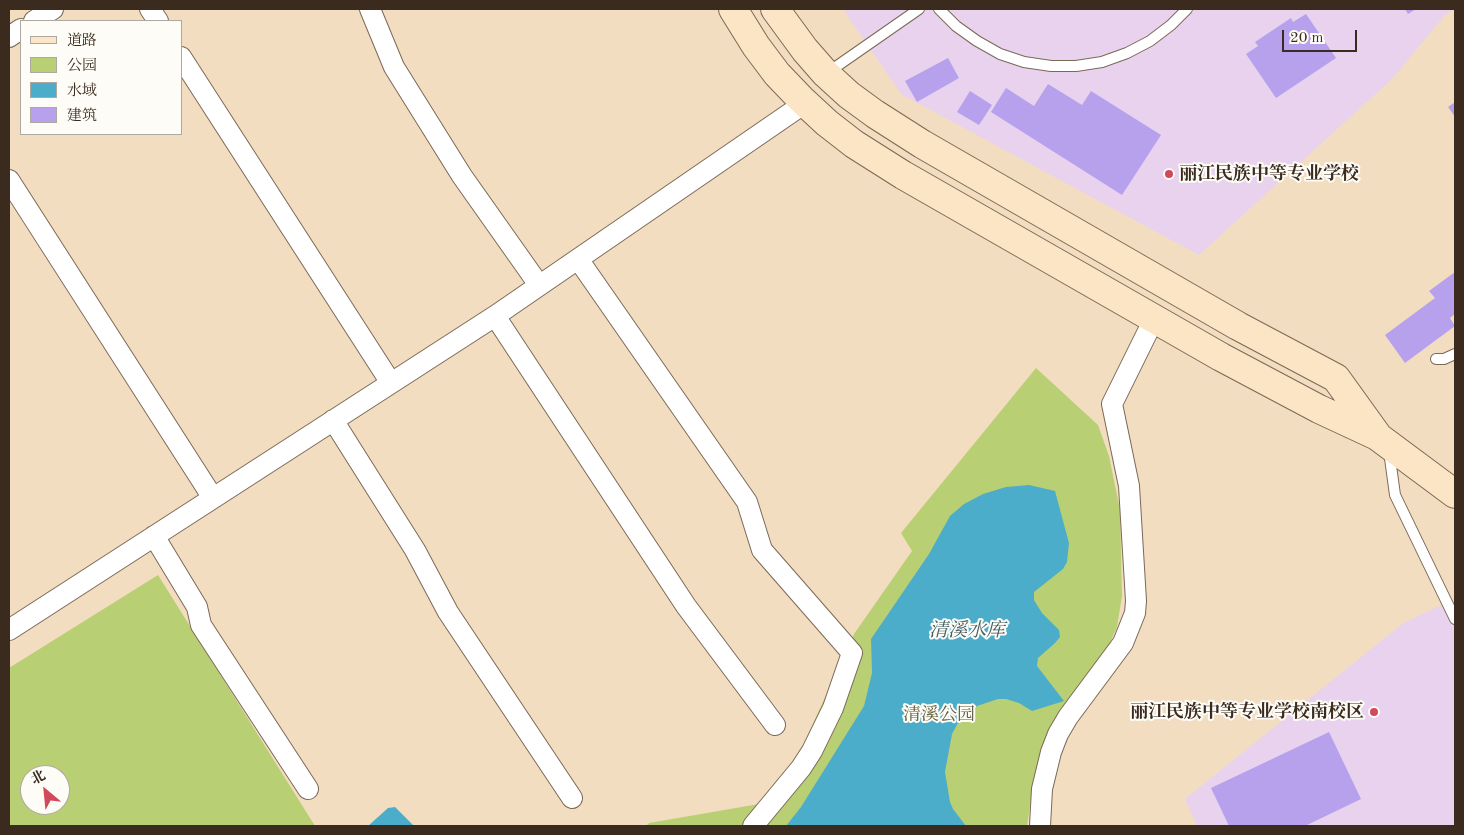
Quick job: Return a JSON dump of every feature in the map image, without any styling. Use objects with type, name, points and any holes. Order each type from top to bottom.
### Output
[{"type":"street","points":[[36,20],[54,9]]},
{"type":"street","points":[[150,9],[157,20]]},
{"type":"street","points":[[370,9],[394,67],[462,176],[539,285]]},
{"type":"street","points":[[733,9],[756,46],[777,74],[805,103],[854,144],[903,175],[1154,319],[1319,409],[1383,440],[1455,494]]},
{"type":"street","points":[[775,9],[805,50],[826,74],[875,114],[922,144],[1238,326],[1336,378],[1383,440]]},
{"type":"street","points":[[9,38],[20,30]]},
{"type":"street","points":[[182,59],[391,383]]},
{"type":"street","points":[[9,630],[494,316],[805,103]]},
{"type":"street","points":[[9,180],[213,498]]},
{"type":"street","points":[[578,259],[747,502],[762,550],[852,653],[833,708],[812,751],[802,768],[753,826]]},
{"type":"street","points":[[494,316],[686,606],[775,725]]},
{"type":"street","points":[[1040,826],[1042,789],[1051,752],[1058,734],[1068,717],[1123,643],[1135,613],[1136,601],[1129,486],[1112,404],[1154,319]]},
{"type":"street","points":[[333,420],[415,550],[448,612],[572,798]]},
{"type":"street","points":[[154,536],[197,607],[200,625],[308,789]]},
{"type":"lane","points":[[826,74],[919,9]]},
{"type":"lane","points":[[940,9],[956,26],[976,42],[1000,54],[1024,62],[1050,66],[1076,66],[1102,62],[1127,54],[1150,41],[1171,25],[1187,9]]},
{"type":"lane","points":[[1436,359],[1444,359],[1455,354]]},
{"type":"lane","points":[[1383,440],[1395,495],[1455,619]]},
{"type":"shaded area","name":"丽江民族中等专业学校","points":[[843,9],[1454,9],[1445,15],[1392,79],[1199,255],[901,94]]},
{"type":"shaded area","name":"丽江民族中等专业学校南校区","points":[[1455,596],[1455,826],[1197,826],[1185,799],[1402,624],[1453,599]]},
{"type":"green space","name":"清溪公园","points":[[1036,368],[1098,425],[1109,456],[1120,510],[1122,596],[1117,627],[1109,645],[1033,786],[1027,826],[646,826],[649,823],[759,804],[795,763],[854,634],[912,551],[901,533]]},
{"type":"green space","points":[[158,575],[315,826],[9,826],[9,668]]},
{"type":"water","name":"清溪水库","points":[[1029,485],[1055,491],[1069,543],[1067,562],[1063,569],[1034,592],[1034,600],[1042,613],[1059,630],[1060,637],[1038,658],[1037,666],[1064,701],[1032,711],[1019,703],[998,699],[977,706],[959,721],[952,734],[945,772],[950,802],[966,826],[786,826],[801,807],[864,706],[872,673],[871,639],[929,554],[950,516],[964,504],[983,494],[1006,487]]},
{"type":"water","points":[[395,807],[414,826],[368,826],[388,808]]},
{"type":"building","points":[[1405,9],[1416,9],[1408,14]]},
{"type":"building","points":[[1306,14],[1336,58],[1276,98],[1246,54],[1258,46],[1255,42],[1291,18],[1293,22]]},
{"type":"building","points":[[948,58],[959,78],[917,102],[905,81]]},
{"type":"building","points":[[1048,84],[1082,105],[1091,91],[1161,135],[1122,195],[991,112],[1006,88],[1034,106]]},
{"type":"building","points":[[970,91],[992,105],[979,125],[957,112]]},
{"type":"building","points":[[1455,102],[1455,117],[1448,107]]},
{"type":"building","points":[[1455,272],[1455,314],[1450,318],[1455,326],[1405,363],[1385,335],[1435,298],[1429,291]]},
{"type":"building","points":[[1329,732],[1361,799],[1305,826],[1229,826],[1211,788]]},
{"type":"place","name":"丽江民族中等专业学校","points":[[1169,174]]},
{"type":"place","name":"丽江民族中等专业学校南校区","points":[[1374,712]]}]
